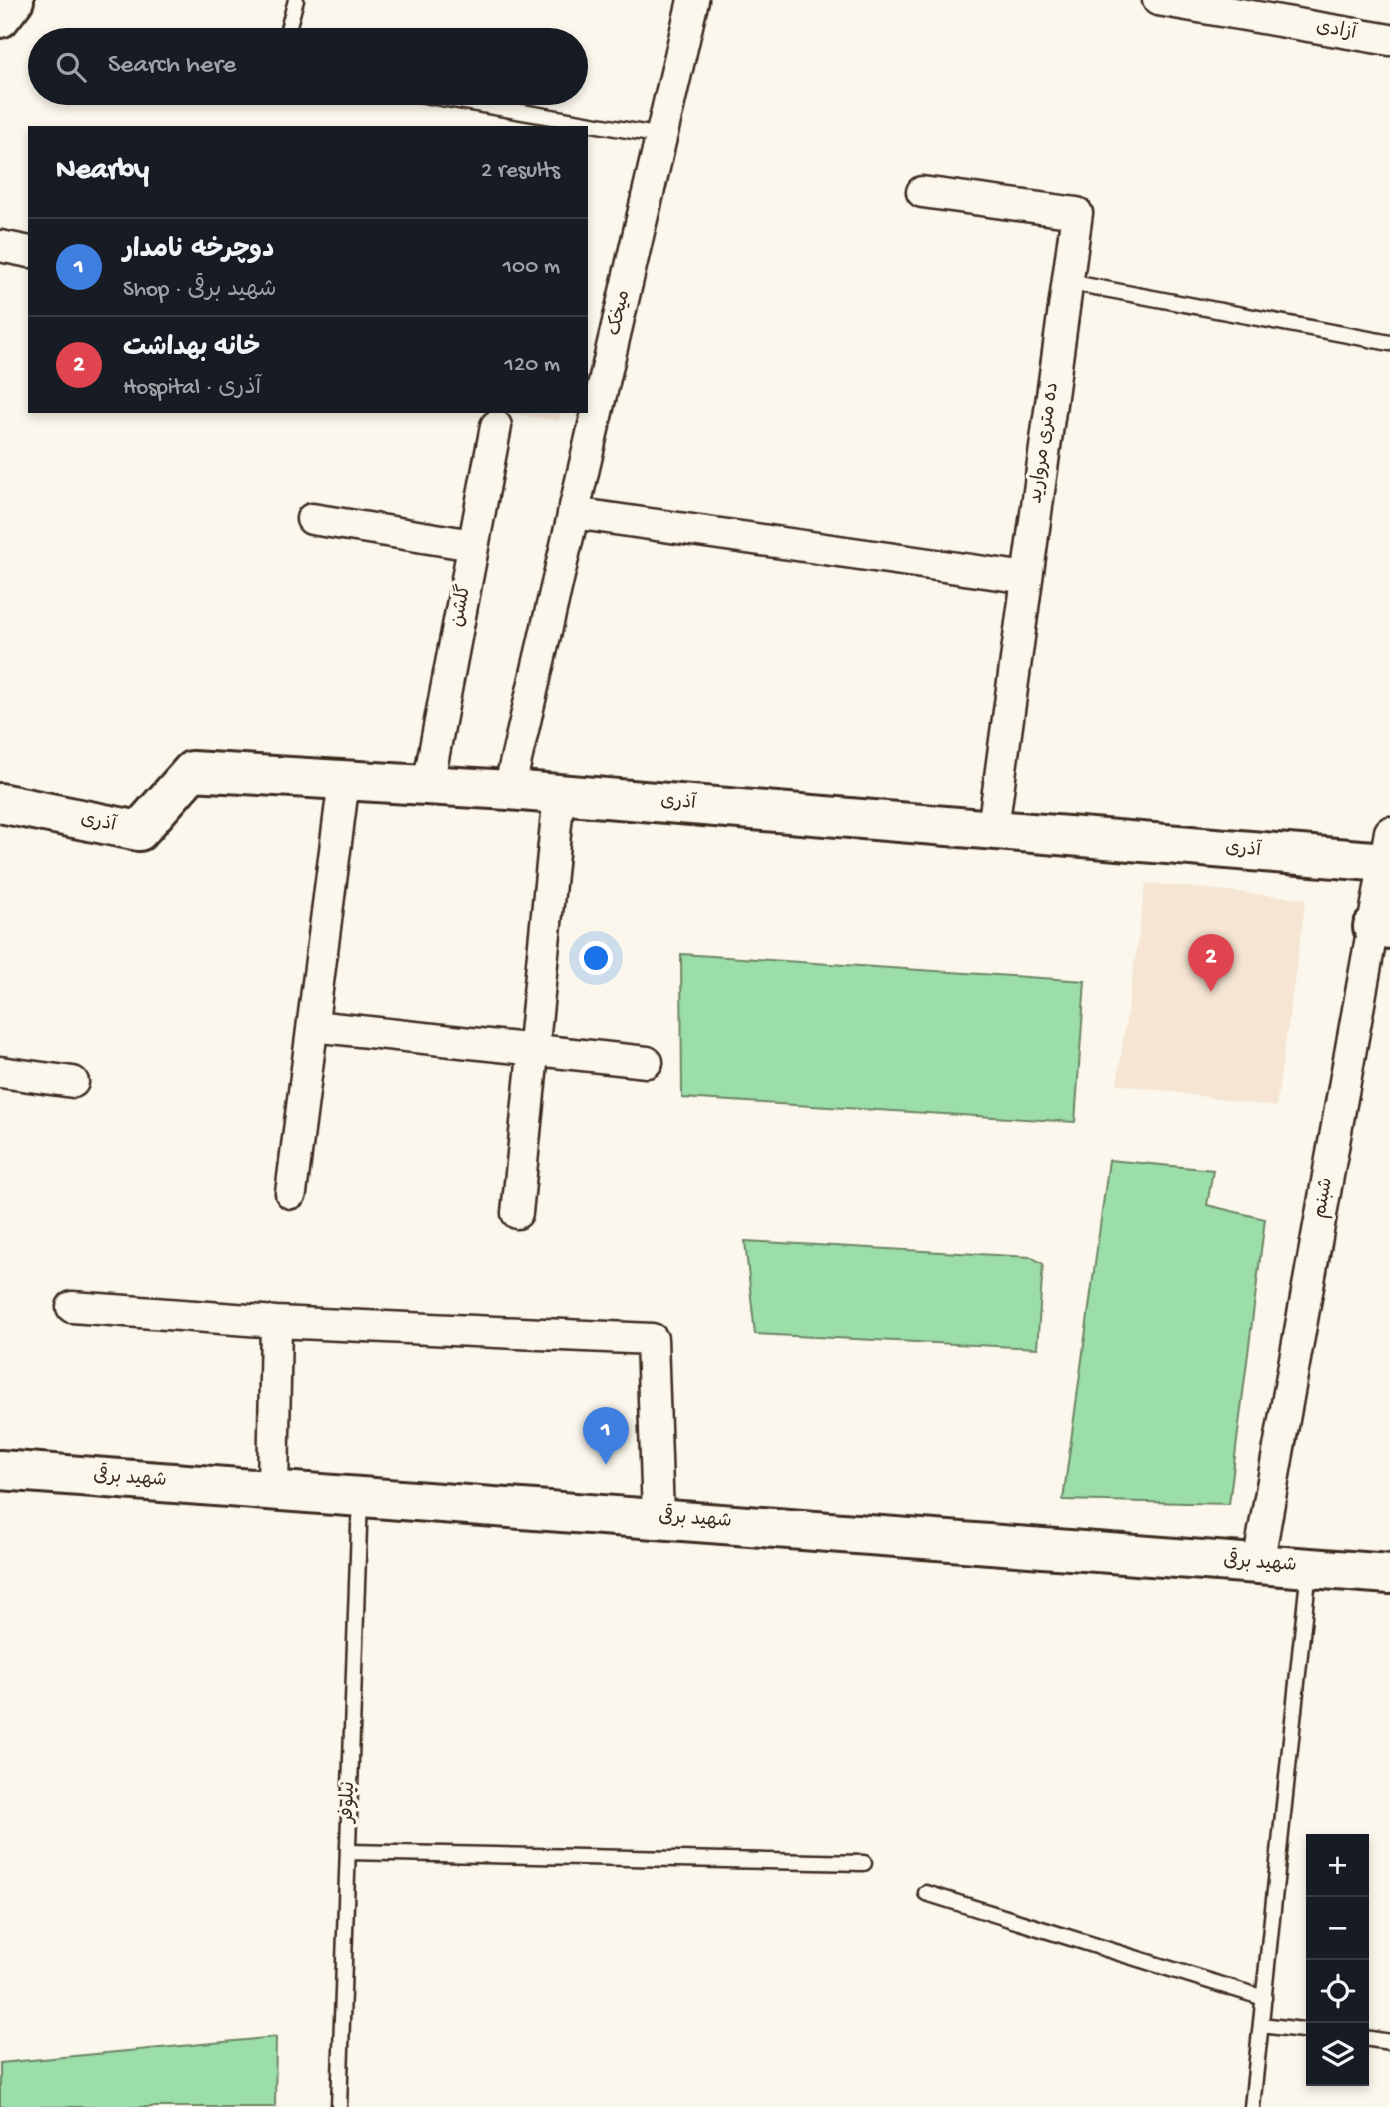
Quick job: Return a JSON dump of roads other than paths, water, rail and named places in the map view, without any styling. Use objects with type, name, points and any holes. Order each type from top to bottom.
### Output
[{"type":"street","points":[[0,18],[14,0]]},
{"type":"street","name":"میخک","points":[[509,790],[694,0]]},
{"type":"street","name":"آزادی","points":[[1158,0],[1390,40]]},
{"type":"street","name":"ده متری مروارید","points":[[922,192],[1077,213],[993,828]]},
{"type":"street","points":[[0,246],[28,252]]},
{"type":"street","name":"گلشن","points":[[428,785],[496,426]]},
{"type":"street","points":[[573,513],[1027,578]]},
{"type":"street","points":[[312,519],[473,545]]},
{"type":"street","name":"آذری","points":[[0,803],[139,831],[192,771],[509,790],[993,828],[1387,847]]},
{"type":"street","points":[[291,1193],[344,780]]},
{"type":"street","points":[[517,1213],[559,794]]},
{"type":"street","name":"شبنم","points":[[1258,1564],[1382,928],[1387,847]]},
{"type":"street","points":[[313,1026],[647,1062]]},
{"type":"street","points":[[0,1072],[73,1082]]},
{"type":"street","points":[[72,1307],[275,1322],[652,1339],[658,1517]]},
{"type":"street","points":[[273,1490],[275,1322]]},
{"type":"street","name":"شهید برقی","points":[[0,1470],[658,1517],[1390,1574]]},
{"type":"lane","points":[[288,28],[296,0]]},
{"type":"lane","points":[[482,105],[662,136]]},
{"type":"lane","points":[[1068,282],[1390,343]]},
{"type":"lane","name":"نیلوفر","points":[[339,2107],[360,1496]]},
{"type":"lane","points":[[1252,2107],[1309,1568]]},
{"type":"lane","points":[[348,1852],[864,1863]]},
{"type":"lane","points":[[926,1893],[1264,1998]]},
{"type":"lane","points":[[1261,2025],[1306,2030]]},
{"type":"lane","points":[[1369,2039],[1390,2042]]},
{"type":"place","name":"خانه بهداشت","points":[[1211,992]]},
{"type":"place","name":"دوچرخه نامدار","points":[[606,1465]]}]
